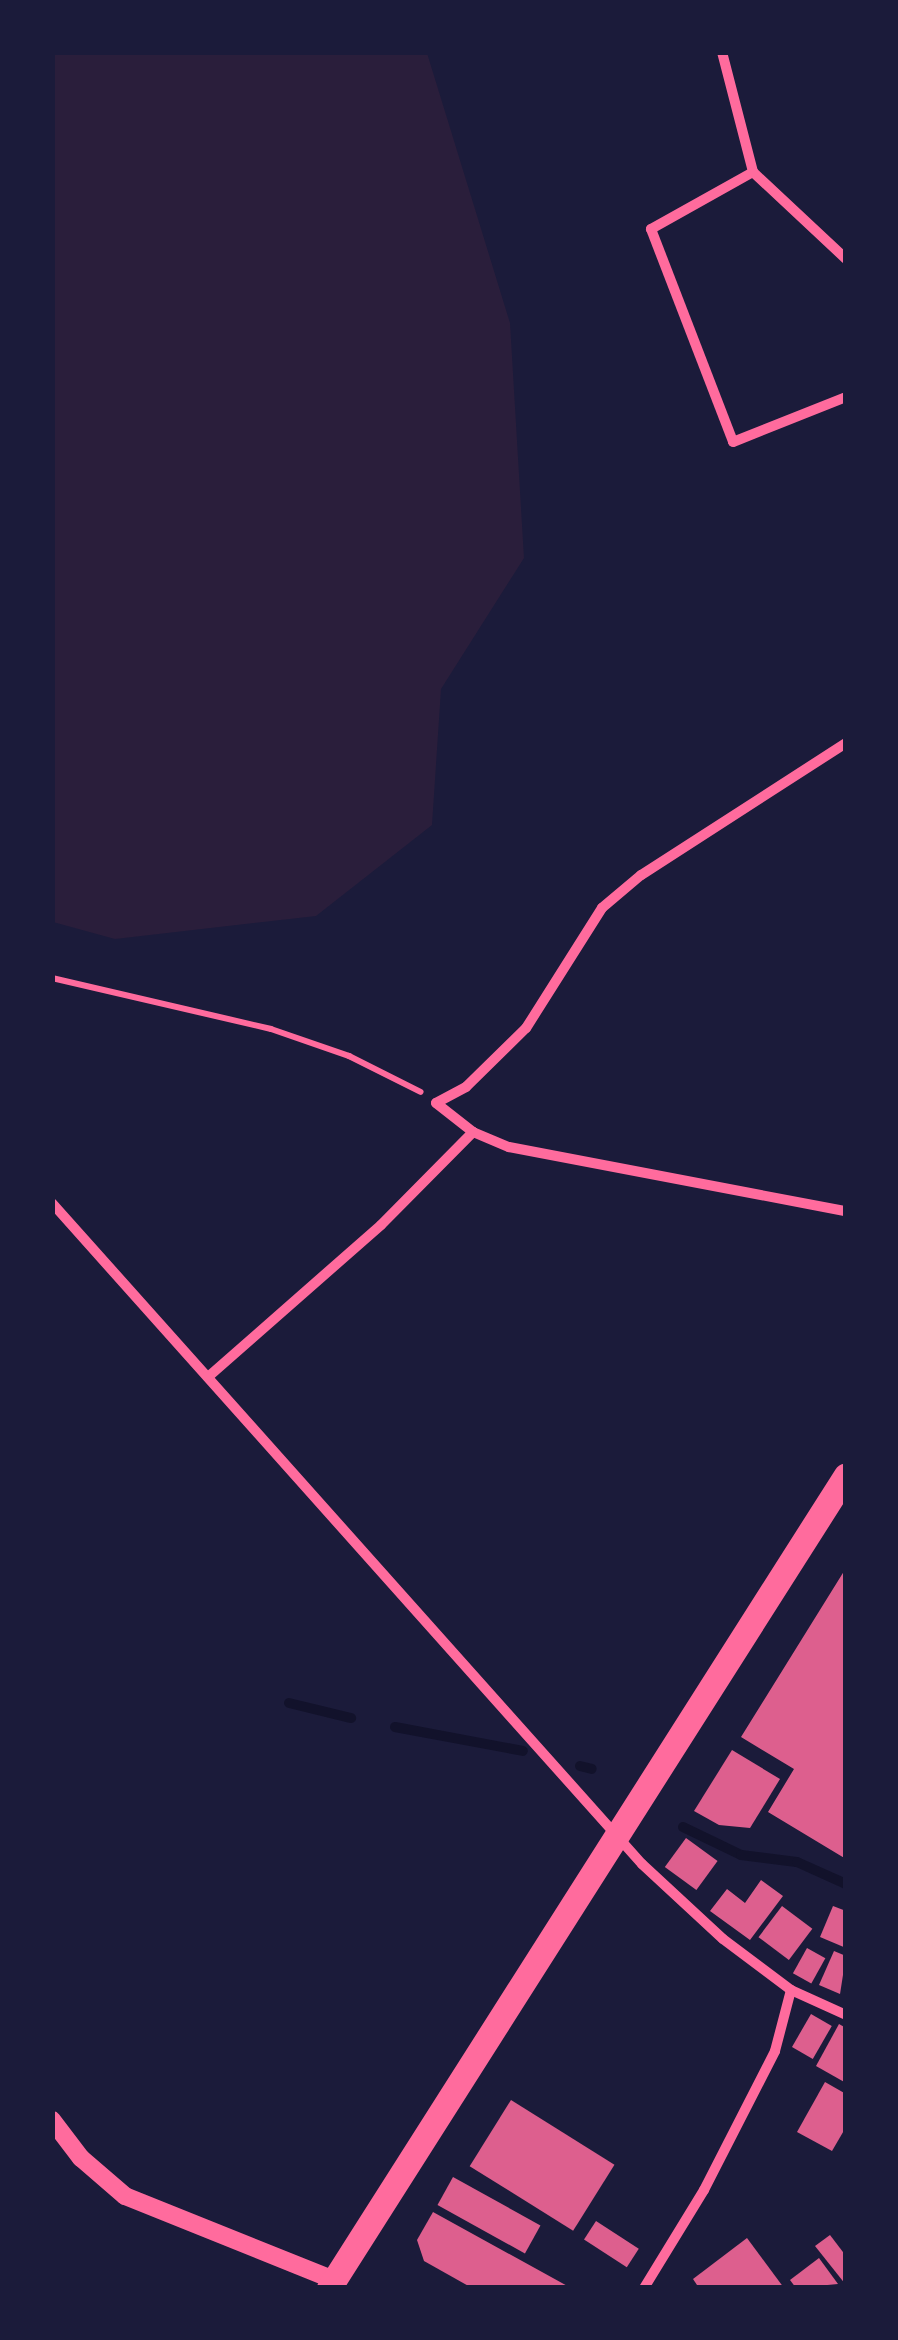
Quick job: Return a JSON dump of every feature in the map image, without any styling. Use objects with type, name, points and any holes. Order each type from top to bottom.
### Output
[{"type":"highway","points":[[338,2285],[846,1475]]},
{"type":"street","points":[[722,52],[753,172],[846,258]]},
{"type":"street","points":[[753,172],[651,229],[733,442],[846,397]]},
{"type":"street","points":[[846,743],[641,875],[602,908],[562,980],[526,1028],[466,1087],[436,1103],[473,1132],[509,1147],[846,1211]]},
{"type":"street","points":[[208,1377],[382,1225],[473,1132]]},
{"type":"street","points":[[52,1203],[620,1833],[642,1864],[696,1914],[792,1990],[846,2015]]},
{"type":"street","points":[[644,2288],[704,2190],[775,2050],[792,1990]]},
{"type":"street","points":[[52,2120],[80,2158],[125,2196],[338,2285]]},
{"type":"path","points":[[52,978],[271,1029],[363,1062],[436,1103]]},
{"type":"shaded area","points":[[52,53],[427,53],[510,323],[524,558],[441,689],[432,825],[316,916],[115,939],[53,922]]},
{"type":"building","points":[[846,1568],[846,1859],[768,1812],[794,1769],[741,1737]]},
{"type":"building","points":[[732,1750],[780,1779],[750,1828],[719,1825],[694,1811]]},
{"type":"building","points":[[686,1838],[718,1861],[696,1890],[665,1867]]},
{"type":"building","points":[[761,1880],[783,1896],[750,1940],[710,1911],[727,1889],[745,1903]]},
{"type":"building","points":[[782,1906],[812,1929],[789,1960],[759,1937]]},
{"type":"building","points":[[833,1906],[846,1911],[846,1948],[820,1937]]},
{"type":"building","points":[[807,1948],[825,1958],[811,1984],[793,1973]]},
{"type":"building","points":[[834,1951],[846,1956],[840,1994],[819,1985]]},
{"type":"building","points":[[811,2014],[832,2026],[813,2059],[792,2047]]},
{"type":"building","points":[[839,2024],[846,2028],[846,2083],[816,2066]]},
{"type":"building","points":[[825,2082],[846,2094],[846,2127],[832,2151],[797,2132]]},
{"type":"building","points":[[511,2100],[614,2165],[573,2231],[470,2166]]},
{"type":"building","points":[[453,2177],[540,2225],[525,2253],[437,2205]]},
{"type":"building","points":[[433,2212],[571,2288],[472,2288],[424,2261],[417,2240]]},
{"type":"building","points":[[596,2221],[639,2249],[627,2267],[584,2239]]},
{"type":"building","points":[[830,2235],[846,2256],[846,2285],[815,2246]]},
{"type":"building","points":[[747,2238],[784,2288],[699,2288],[693,2279]]},
{"type":"building","points":[[819,2258],[838,2284],[796,2288],[790,2280]]},
{"type":"waterway","points":[[289,1703],[351,1718]]},
{"type":"waterway","points":[[395,1727],[523,1751]]},
{"type":"waterway","points":[[580,1766],[592,1769]]},
{"type":"waterway","points":[[683,1827],[741,1855],[797,1862],[846,1884]]}]
